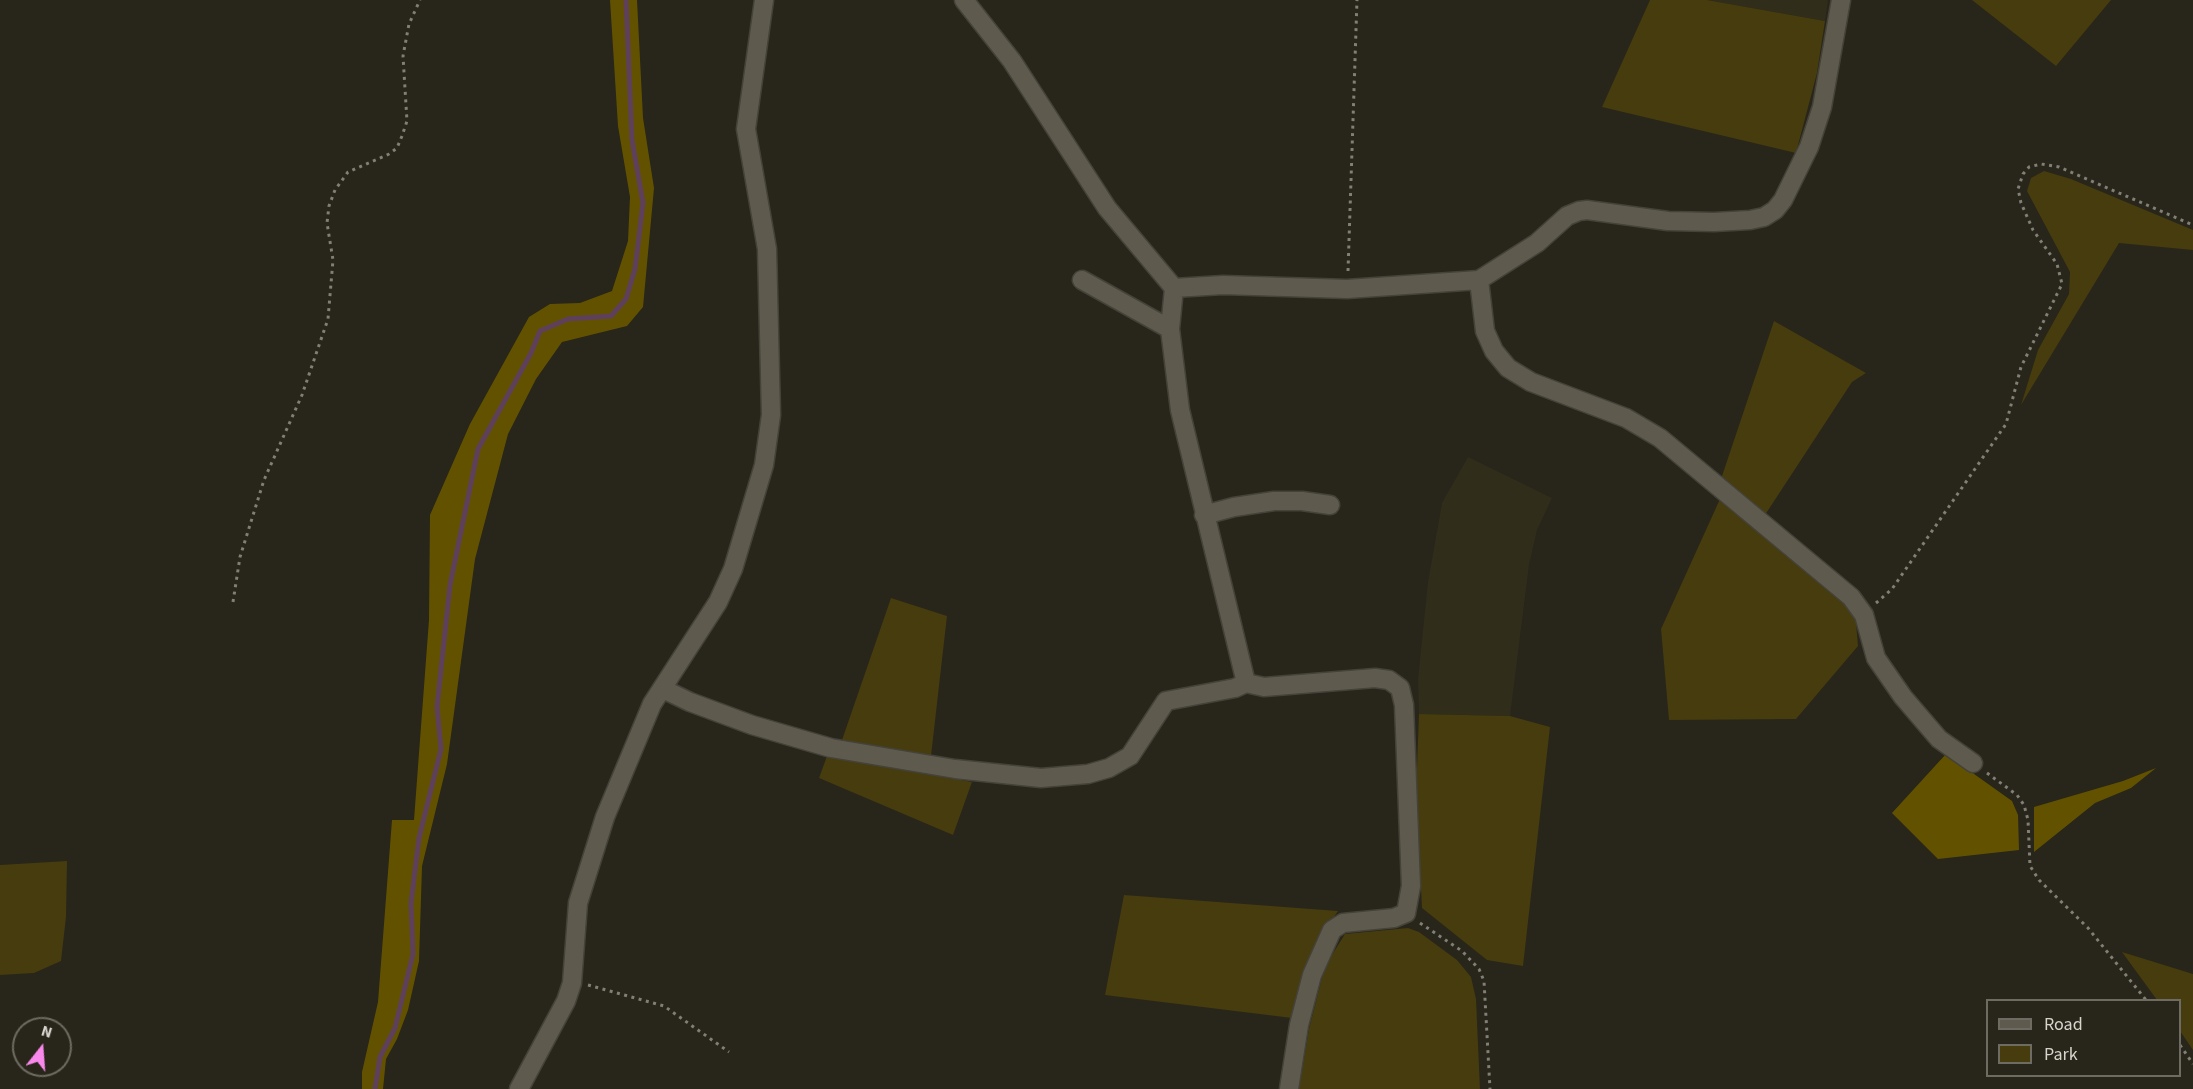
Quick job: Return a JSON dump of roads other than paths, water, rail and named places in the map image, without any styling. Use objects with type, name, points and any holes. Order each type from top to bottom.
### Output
[{"type":"street","points":[[519,1089],[558,1020],[572,982],[578,903],[584,879],[643,724],[718,602],[734,569],[756,498],[770,439],[771,386],[767,249],[746,129],[764,0]]},
{"type":"street","points":[[964,0],[1012,61],[1107,208],[1174,288],[1170,329],[1180,410],[1246,683]]},
{"type":"street","points":[[1174,288],[1223,285],[1347,289],[1479,280],[1537,243],[1567,216],[1579,211],[1587,210],[1668,221],[1714,222],[1750,220],[1775,210],[1809,147],[1822,107],[1841,0]]},
{"type":"street","points":[[1082,280],[1170,329]]},
{"type":"street","points":[[1479,280],[1485,331],[1494,351],[1508,368],[1531,382],[1626,418],[1660,438],[1851,597],[1864,615],[1876,658],[1903,697],[1939,739],[1973,763]]},
{"type":"street","points":[[1204,515],[1264,502],[1302,501],[1330,505]]},
{"type":"street","points":[[663,689],[690,702],[752,725],[831,748],[955,769],[1041,778],[1065,778],[1109,768],[1130,756],[1166,701],[1235,688],[1246,683],[1264,687],[1375,678],[1389,680],[1400,688],[1404,705],[1411,886],[1406,914],[1394,918],[1343,923],[1332,930],[1312,975],[1299,1025],[1289,1089]]},
{"type":"waterway","points":[[375,1089],[380,1057],[395,1028],[413,954],[411,903],[419,838],[441,749],[437,707],[450,585],[478,449],[531,353],[540,331],[568,319],[611,316],[626,299],[635,269],[643,203],[632,140],[626,0]]}]
